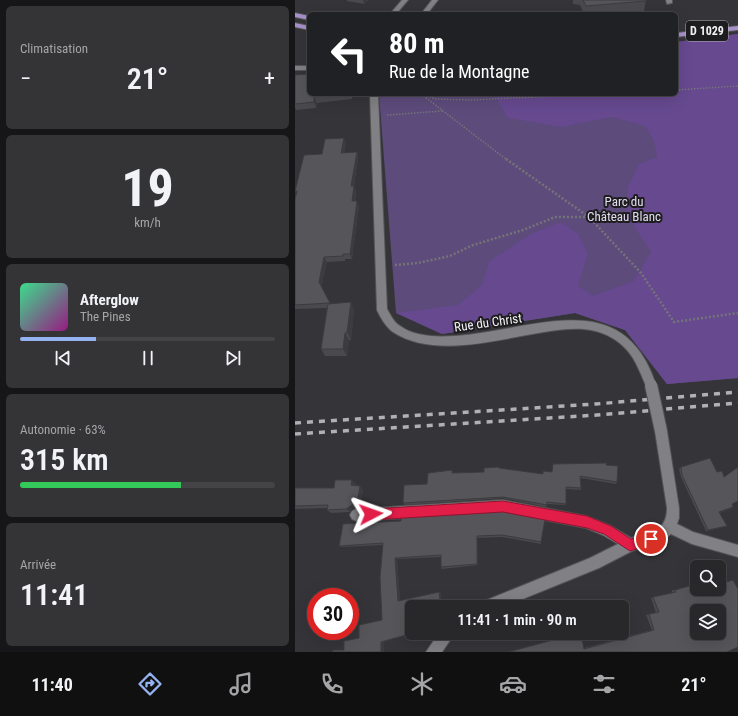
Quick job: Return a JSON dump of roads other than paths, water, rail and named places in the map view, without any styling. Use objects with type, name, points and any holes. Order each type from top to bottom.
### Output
[{"type":"main road","points":[[295,15],[307,18]]},
{"type":"main road","points":[[295,25],[307,28]]},
{"type":"main road","name":"D 1029","points":[[678,35],[738,28]]},
{"type":"street","points":[[395,12],[405,0]]},
{"type":"street","points":[[426,12],[435,0]]},
{"type":"street","points":[[295,68],[307,68]]},
{"type":"street","name":"Rue du Christ","points":[[374,96],[382,310],[389,323],[406,335],[431,341],[467,339],[575,324],[593,326],[611,331],[629,344],[642,360],[651,385],[661,432],[673,508],[673,518],[669,527]]},
{"type":"street","points":[[356,515],[503,506],[587,522],[607,530],[630,545]]},
{"type":"street","points":[[504,600],[594,563],[630,545],[659,536],[669,527],[692,538],[738,551]]},
{"type":"street","points":[[433,652],[442,640]]},
{"type":"railway","points":[[295,423],[596,404],[738,392]]},
{"type":"railway","points":[[295,434],[597,415],[738,403]]},
{"type":"park label","name":"Parc du Château Blanc","points":[[624,208]]}]
